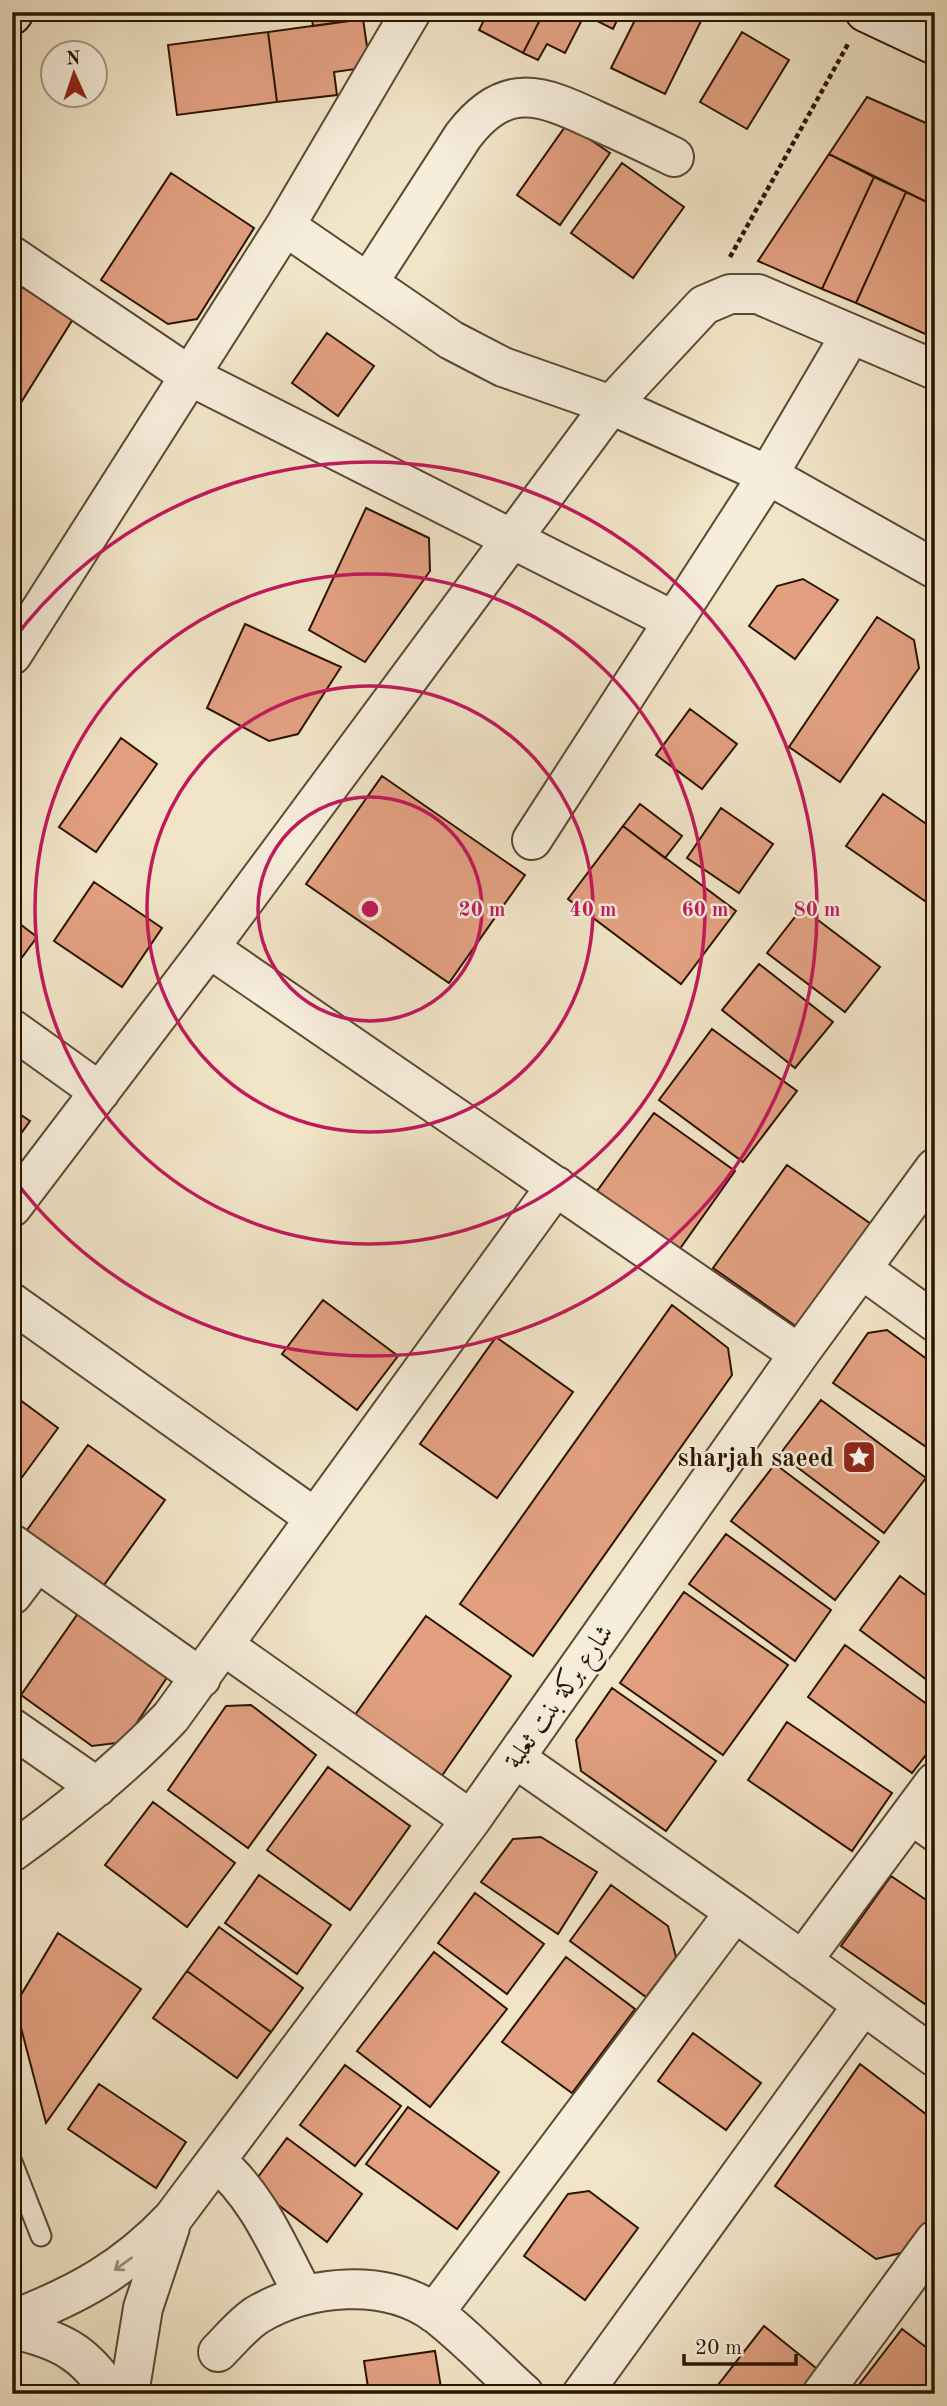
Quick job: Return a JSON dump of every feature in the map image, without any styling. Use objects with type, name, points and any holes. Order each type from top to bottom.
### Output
[{"type":"street","points":[[12,655],[285,226],[411,12]]},
{"type":"street","points":[[865,12],[935,45]]},
{"type":"street","points":[[368,283],[463,136],[479,115],[501,101],[527,96],[553,99],[674,157]]},
{"type":"street","points":[[285,226],[451,340],[503,367],[611,405],[768,475],[935,569]]},
{"type":"street","points":[[12,256],[190,376],[674,621]]},
{"type":"street","points":[[12,1207],[209,948],[611,405],[704,304],[730,294],[758,294],[935,370]]},
{"type":"street","points":[[532,840],[768,475],[851,334]]},
{"type":"street","points":[[209,948],[799,1354]]},
{"type":"street","points":[[12,1029],[100,1092]]},
{"type":"street","name":"شارع بركة بنت ثعلبة","points":[[12,2320],[101,2280],[145,2248],[173,2218],[471,1819],[799,1354],[863,1270],[923,1211],[935,1168]]},
{"type":"street","points":[[12,1852],[97,1787],[153,1735],[201,1678],[556,1186]]},
{"type":"street","points":[[863,1270],[935,1322]]},
{"type":"street","points":[[12,1303],[315,1518]]},
{"type":"street","points":[[12,1595],[25,1553],[201,1678]]},
{"type":"street","points":[[223,1645],[471,1819]]},
{"type":"street","points":[[12,1728],[97,1787]]},
{"type":"street","points":[[514,1758],[735,1912],[935,2057]]},
{"type":"street","points":[[802,1961],[920,1833],[935,1782]]},
{"type":"street","points":[[434,2313],[735,1912]]},
{"type":"street","points":[[582,2394],[863,2005]]},
{"type":"street","points":[[216,2161],[235,2177],[251,2197],[303,2294]]},
{"type":"street","name":"شارع بركة بنت ثعلبة","points":[[129,2394],[143,2308],[173,2218]]},
{"type":"street","points":[[822,2394],[935,2241]]},
{"type":"street","points":[[218,2352],[256,2316],[303,2294],[348,2288],[392,2295],[434,2313],[524,2394]]},
{"type":"street","points":[[12,2329],[52,2338],[97,2370],[111,2394]]},
{"type":"lane","points":[[12,2162],[41,2235]]},
{"type":"path","points":[[704,304],[865,12]]},
{"type":"building","points":[[311,12],[393,12],[393,15],[313,26]]},
{"type":"building","points":[[488,12],[544,12],[523,53],[479,30]]},
{"type":"building","points":[[544,12],[586,12],[565,53],[547,44],[538,60],[523,53]]},
{"type":"building","points":[[586,12],[621,12],[613,29],[585,15]]},
{"type":"building","points":[[639,12],[704,15],[665,94],[611,68]]},
{"type":"building","points":[[363,19],[370,67],[334,72],[337,95],[277,102],[268,32]]},
{"type":"building","points":[[268,32],[277,102],[177,115],[168,45]]},
{"type":"building","points":[[742,32],[789,60],[747,129],[700,102]]},
{"type":"building","points":[[867,97],[935,127],[935,206],[829,154]]},
{"type":"building","points":[[567,124],[610,153],[560,225],[517,195]]},
{"type":"building","points":[[829,154],[874,177],[822,289],[758,261]]},
{"type":"building","points":[[622,163],[684,207],[633,278],[571,233]]},
{"type":"building","points":[[171,173],[254,228],[197,319],[168,324],[101,280]]},
{"type":"building","points":[[874,177],[906,192],[856,303],[822,289]]},
{"type":"building","points":[[906,192],[935,206],[932,337],[856,303]]},
{"type":"building","points":[[12,281],[73,319],[12,417]]},
{"type":"building","points":[[327,333],[374,366],[338,416],[292,383]]},
{"type":"building","points":[[366,508],[429,538],[430,571],[365,662],[309,630]]},
{"type":"building","points":[[803,579],[838,600],[795,659],[749,626],[777,586]]},
{"type":"building","points":[[877,617],[914,640],[919,668],[840,782],[789,747]]},
{"type":"building","points":[[245,624],[341,667],[298,734],[269,741],[207,708]]},
{"type":"building","points":[[690,709],[737,744],[702,789],[656,755]]},
{"type":"building","points":[[121,738],[157,764],[96,852],[59,827]]},
{"type":"building","points":[[382,776],[525,875],[449,983],[306,884]]},
{"type":"building","points":[[883,794],[935,830],[935,886],[925,901],[846,846]]},
{"type":"building","points":[[640,804],[682,836],[665,858],[623,826]]},
{"type":"building","points":[[721,808],[773,844],[739,893],[687,858]]},
{"type":"building","points":[[623,826],[736,911],[681,984],[568,899]]},
{"type":"building","points":[[94,882],[162,928],[122,987],[54,941]]},
{"type":"building","points":[[802,908],[880,967],[845,1012],[767,953]]},
{"type":"building","points":[[12,918],[37,937],[12,971]]},
{"type":"building","points":[[759,964],[833,1022],[795,1068],[722,1010]]},
{"type":"building","points":[[712,1029],[797,1091],[743,1162],[659,1100]]},
{"type":"building","points":[[12,1109],[30,1121],[12,1146]]},
{"type":"building","points":[[654,1113],[735,1171],[679,1250],[597,1191]]},
{"type":"building","points":[[787,1165],[871,1224],[797,1327],[713,1268]]},
{"type":"building","points":[[323,1300],[398,1356],[357,1410],[282,1354]]},
{"type":"building","points":[[672,1305],[728,1348],[732,1375],[533,1656],[460,1604]]},
{"type":"building","points":[[887,1330],[935,1365],[935,1453],[833,1383],[868,1333]]},
{"type":"building","points":[[496,1337],[573,1392],[497,1498],[420,1444]]},
{"type":"building","points":[[12,1394],[58,1428],[12,1491]]},
{"type":"building","points":[[821,1400],[926,1478],[884,1533],[780,1454]]},
{"type":"building","points":[[88,1445],[165,1500],[99,1592],[22,1537]]},
{"type":"building","points":[[775,1464],[879,1542],[835,1600],[731,1521]]},
{"type":"building","points":[[726,1534],[831,1610],[795,1661],[689,1584]]},
{"type":"building","points":[[900,1576],[935,1602],[935,1686],[860,1630]]},
{"type":"building","points":[[684,1592],[788,1665],[723,1755],[620,1683]]},
{"type":"building","points":[[86,1602],[176,1664],[124,1742],[92,1746],[21,1695]]},
{"type":"building","points":[[426,1616],[511,1676],[439,1780],[352,1719]]},
{"type":"building","points":[[845,1645],[935,1710],[935,1743],[912,1773],[808,1697]]},
{"type":"building","points":[[612,1688],[716,1761],[666,1831],[581,1771],[576,1740]]},
{"type":"building","points":[[251,1705],[316,1755],[248,1848],[168,1790],[226,1706]]},
{"type":"building","points":[[787,1722],[892,1793],[852,1851],[748,1780]]},
{"type":"building","points":[[328,1767],[410,1826],[350,1910],[267,1850]]},
{"type":"building","points":[[153,1802],[235,1863],[187,1927],[105,1865]]},
{"type":"building","points":[[541,1837],[597,1872],[558,1934],[481,1882],[513,1839]]},
{"type":"building","points":[[259,1875],[331,1925],[297,1974],[225,1923]]},
{"type":"building","points":[[891,1876],[935,1906],[935,2011],[841,1946]]},
{"type":"building","points":[[611,1885],[668,1926],[676,1957],[646,1997],[570,1941]]},
{"type":"building","points":[[475,1893],[544,1944],[507,1994],[438,1943]]},
{"type":"building","points":[[219,1927],[303,1988],[271,2032],[187,1971]]},
{"type":"building","points":[[58,1933],[141,1989],[46,2123],[15,2005]]},
{"type":"building","points":[[434,1952],[507,2009],[430,2107],[357,2051]]},
{"type":"building","points":[[566,1957],[635,2009],[572,2093],[502,2042]]},
{"type":"building","points":[[187,1971],[271,2032],[237,2078],[153,2018]]},
{"type":"building","points":[[693,2033],[761,2083],[726,2130],[658,2081]]},
{"type":"building","points":[[860,2064],[935,2121],[935,2209],[905,2252],[876,2259],[775,2186]]},
{"type":"building","points":[[345,2065],[401,2106],[355,2166],[300,2125]]},
{"type":"building","points":[[99,2084],[186,2142],[156,2188],[68,2129]]},
{"type":"building","points":[[408,2107],[499,2172],[457,2229],[366,2164]]},
{"type":"building","points":[[287,2138],[362,2194],[327,2242],[252,2185]]},
{"type":"building","points":[[589,2191],[638,2228],[585,2300],[524,2256],[568,2194]]},
{"type":"building","points":[[764,2326],[816,2368],[819,2394],[711,2394]]},
{"type":"building","points":[[902,2329],[935,2354],[935,2389],[931,2394],[852,2394]]},
{"type":"building","points":[[435,2351],[442,2394],[369,2394],[364,2361]]},
{"type":"place","name":"sharjah saeed","points":[[859,1457]]}]
